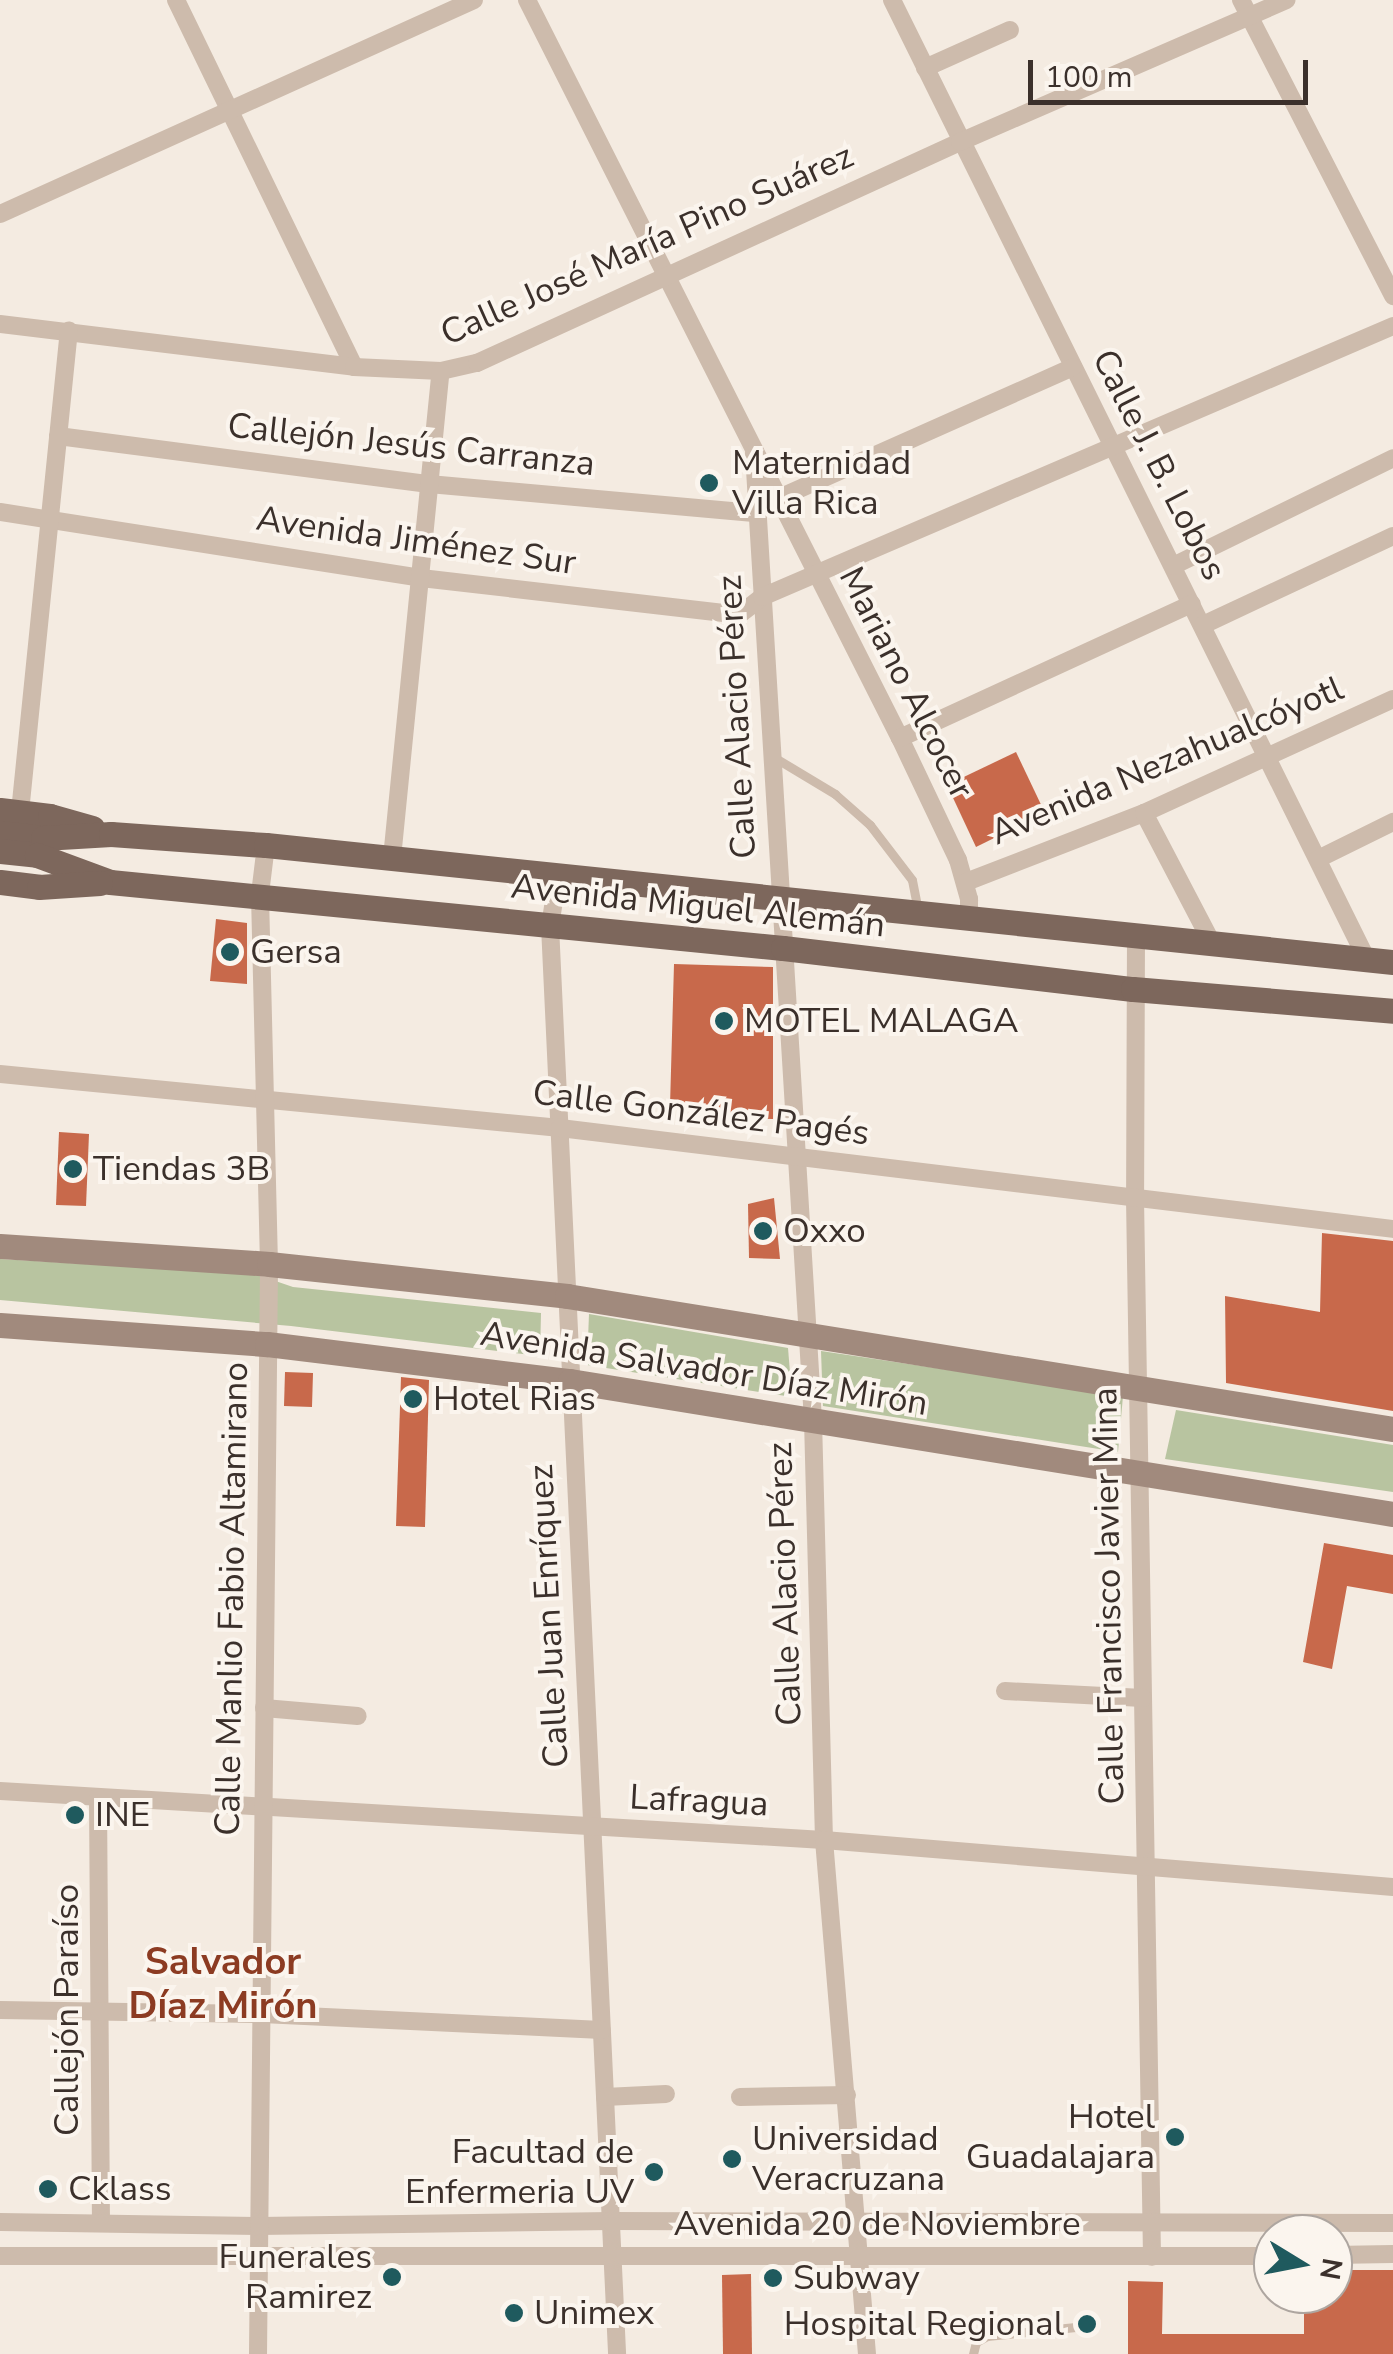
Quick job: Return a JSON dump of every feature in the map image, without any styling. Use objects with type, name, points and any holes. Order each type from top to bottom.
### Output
[{"type":"main road","points":[[10,811],[111,834]]},
{"type":"main road","name":"Avenida Miguel Alemán","points":[[0,833],[43,838],[111,834],[266,845],[1380,961]]},
{"type":"main road","name":"Avenida Miguel Alemán","points":[[0,851],[37,855],[110,882],[783,948],[1133,989],[1393,1011]]},
{"type":"main road","points":[[0,882],[40,888],[110,882]]},
{"type":"main road","name":"Avenida Salvador Díaz Mirón","points":[[0,1246],[269,1264],[567,1296],[1393,1429]]},
{"type":"main road","name":"Avenida Salvador Díaz Mirón","points":[[0,1325],[267,1344],[570,1380],[1393,1514]]},
{"type":"street","points":[[176,0],[354,367]]},
{"type":"street","points":[[0,214],[474,0]]},
{"type":"street","name":"Mariano Alcocer","points":[[527,0],[669,274],[754,453],[900,738],[966,882],[969,918]]},
{"type":"street","name":"Calle J. B. Lobos","points":[[892,0],[1318,859],[1380,961]]},
{"type":"street","name":"Calle José María Pino Suárez","points":[[0,324],[354,367],[441,371],[477,363],[1245,8],[1286,0]]},
{"type":"street","points":[[1245,8],[1393,296]]},
{"type":"street","points":[[925,68],[1010,30]]},
{"type":"street","name":"Avenida Jiménez Sur","points":[[0,512],[421,578],[739,615],[762,597],[1393,326]]},
{"type":"street","points":[[10,811],[50,521],[69,330]]},
{"type":"street","points":[[779,498],[1073,368]]},
{"type":"street","points":[[392,858],[441,371]]},
{"type":"street","name":"Callejón Jesús Carranza","points":[[58,436],[429,484],[758,514]]},
{"type":"street","name":"Calle Alacio Pérez","points":[[754,453],[813,1420],[824,1840],[867,2354]]},
{"type":"street","points":[[1173,566],[1393,458]]},
{"type":"street","points":[[1203,624],[1393,536]]},
{"type":"street","points":[[900,738],[1192,604]]},
{"type":"street","name":"Avenida Nezahualcóyotl","points":[[966,882],[1144,813],[1393,699]]},
{"type":"street","points":[[1144,813],[1212,943]]},
{"type":"street","points":[[1318,859],[1393,822]]},
{"type":"street","name":"Calle Manlio Fabio Altamirano","points":[[258,2354],[269,1264],[268,1098],[260,894],[266,845]]},
{"type":"street","name":"Calle Juan Enríquez","points":[[558,876],[550,926],[617,2354]]},
{"type":"street","name":"Calle Francisco Javier Mina","points":[[1136,934],[1135,1198],[1152,2257]]},
{"type":"street","name":"Calle González Pagés","points":[[0,1074],[560,1128],[1393,1230]]},
{"type":"street","points":[[1005,1691],[1143,1698]]},
{"type":"street","points":[[264,1708],[358,1716]]},
{"type":"street","name":"Lafragua","points":[[0,1792],[824,1840],[1393,1887]]},
{"type":"street","name":"Callejón Paraíso","points":[[98,1797],[101,2223]]},
{"type":"street","points":[[0,2010],[262,2014],[602,2030]]},
{"type":"street","points":[[605,2097],[666,2094]]},
{"type":"street","points":[[740,2097],[846,2095]]},
{"type":"street","name":"Avenida 20 de Noviembre","points":[[0,2222],[259,2226],[610,2221],[858,2225],[1393,2223]]},
{"type":"street","points":[[1353,2255],[1393,2254]]},
{"type":"street","name":"Avenida 20 de Noviembre","points":[[0,2256],[1253,2256]]},
{"type":"lane","points":[[772,755],[835,794],[870,825],[912,880],[919,912]]},
{"type":"lane","points":[[973,2354],[976,2342],[987,2336],[1076,2327]]},
{"type":"green space","points":[[0,1259],[255,1274],[293,1287],[541,1313],[540,1356],[291,1326],[0,1300]]},
{"type":"green space","points":[[589,1314],[788,1348],[792,1397],[587,1365]]},
{"type":"green space","points":[[821,1351],[1123,1396],[1118,1452],[823,1406]]},
{"type":"green space","points":[[1176,1410],[1393,1445],[1393,1492],[1165,1459]]},
{"type":"building","points":[[1016,752],[1045,813],[976,847],[947,785]]},
{"type":"building","name":"Gersa","points":[[216,919],[247,923],[247,984],[210,981]]},
{"type":"building","name":"MOTEL MALAGA","points":[[674,964],[773,967],[773,1119],[716,1118],[716,1107],[670,1106]]},
{"type":"building","name":"Tiendas 3B","points":[[59,1132],[89,1134],[86,1206],[56,1205]]},
{"type":"building","name":"Oxxo","points":[[774,1198],[780,1259],[749,1258],[748,1204]]},
{"type":"building","points":[[1322,1233],[1393,1241],[1393,1411],[1226,1383],[1225,1296],[1320,1312]]},
{"type":"building","points":[[285,1372],[313,1373],[312,1407],[284,1406]]},
{"type":"building","points":[[401,1377],[429,1380],[425,1527],[396,1526]]},
{"type":"building","points":[[1324,1543],[1393,1555],[1393,1594],[1347,1586],[1332,1669],[1303,1662]]},
{"type":"building","points":[[1353,2270],[1393,2270],[1393,2354],[1128,2354],[1128,2281],[1163,2282],[1162,2334],[1304,2334],[1304,2314],[1353,2314]]},
{"type":"building","points":[[751,2274],[752,2354],[723,2354],[722,2275]]},
{"type":"place","name":"Maternidad Villa Rica","points":[[709,483]]},
{"type":"place","name":"Gersa","points":[[230,952]]},
{"type":"place","name":"MOTEL MALAGA","points":[[724,1021]]},
{"type":"place","name":"Tiendas 3B","points":[[73,1169]]},
{"type":"place","name":"Oxxo","points":[[763,1231]]},
{"type":"place","name":"Hotel Rias","points":[[413,1399]]},
{"type":"place","name":"INE","points":[[75,1815]]},
{"type":"place","name":"Hotel Guadalajara","points":[[1175,2137]]},
{"type":"place","name":"Universidad Veracruzana","points":[[732,2159]]},
{"type":"place","name":"Facultad de Enfermeria UV","points":[[654,2172]]},
{"type":"place","name":"Cklass","points":[[48,2189]]},
{"type":"place","name":"Funerales Ramirez","points":[[392,2277]]},
{"type":"place","name":"Subway","points":[[773,2278]]},
{"type":"place","name":"Unimex","points":[[514,2313]]},
{"type":"place","name":"Hospital Regional","points":[[1087,2324]]},
{"type":"district","name":"Salvador Díaz Mirón","points":[[223,1984]]}]
